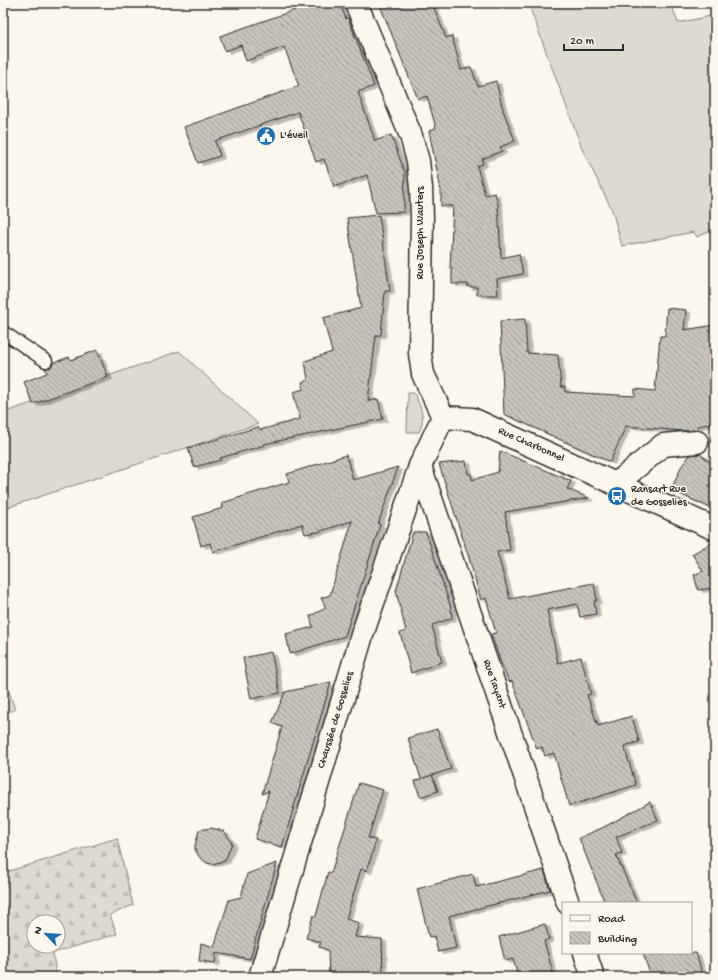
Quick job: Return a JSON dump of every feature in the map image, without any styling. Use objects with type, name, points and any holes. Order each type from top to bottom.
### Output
[{"type":"street","name":"Rue Joseph Wauters","points":[[356,3],[411,136],[418,161],[422,217],[420,354],[423,374],[443,417]]},
{"type":"street","points":[[420,466],[443,417]]},
{"type":"street","name":"Rue Charbonnel","points":[[443,417],[472,419],[715,529]]},
{"type":"street","points":[[616,484],[663,445],[697,442]]},
{"type":"street","name":"Rue Tayant","points":[[420,466],[568,902]]},
{"type":"street","name":"Chaussée de Gosselies","points":[[260,977],[362,635],[420,466]]},
{"type":"street","points":[[585,954],[593,977]]},
{"type":"lane","points":[[3,332],[46,361]]},
{"type":"green space","points":[[528,3],[671,3],[678,23],[715,15],[715,229],[697,237],[694,232],[622,246],[612,210],[583,151]]},
{"type":"green space","points":[[179,351],[258,424],[3,509],[3,413]]},
{"type":"green space","points":[[408,393],[414,393],[421,408],[422,422],[419,432],[407,432]]},
{"type":"green space","points":[[3,673],[15,710],[3,713]]},
{"type":"green space","points":[[117,838],[133,905],[110,915],[117,934],[66,949],[66,914],[26,914],[26,954],[53,954],[56,977],[3,977],[3,873]]},
{"type":"building","points":[[315,3],[340,3],[346,19],[348,18],[374,86],[358,92],[375,141],[391,135],[405,173],[404,212],[376,213],[367,175],[334,187],[324,159],[316,162],[298,112],[215,141],[220,156],[198,163],[184,127],[299,86],[284,47],[246,61],[241,45],[225,51],[220,36]]},
{"type":"building","points":[[379,3],[432,3],[446,38],[452,36],[461,70],[471,67],[478,86],[496,81],[503,110],[515,141],[500,147],[502,151],[482,159],[483,164],[477,166],[485,195],[495,193],[498,204],[501,258],[519,254],[523,274],[497,279],[498,295],[477,295],[477,287],[468,287],[468,284],[452,284],[452,268],[450,268],[453,206],[441,206],[441,191],[429,131],[436,128],[427,96],[418,99]]},
{"type":"building","points":[[379,215],[390,291],[385,291],[381,335],[376,335],[368,401],[378,399],[383,419],[264,444],[265,445],[220,458],[221,460],[194,467],[188,448],[258,427],[260,430],[300,419],[293,392],[304,389],[302,382],[308,380],[305,361],[332,352],[323,318],[361,308],[347,218]]},
{"type":"building","points":[[667,308],[686,310],[684,330],[715,325],[715,423],[697,426],[698,430],[682,431],[626,426],[610,462],[504,414],[500,321],[525,319],[527,353],[558,355],[561,387],[565,387],[565,392],[635,396],[635,389],[655,391],[660,336],[665,336]]},
{"type":"building","points":[[97,350],[108,377],[33,404],[24,382],[47,373],[45,368],[50,368],[53,363],[69,357],[71,360]]},
{"type":"building","points":[[500,451],[571,481],[567,489],[589,498],[505,512],[510,550],[497,552],[510,599],[594,583],[597,601],[594,601],[596,614],[580,617],[577,604],[547,610],[558,663],[581,657],[591,694],[587,695],[598,726],[632,716],[639,742],[624,746],[636,785],[569,806],[554,753],[545,756],[542,747],[537,749],[512,681],[509,682],[502,666],[491,634],[496,633],[486,598],[481,600],[439,464],[466,461],[468,474],[471,474],[472,480],[498,472]]},
{"type":"building","points":[[700,454],[715,466],[715,510],[671,490],[681,467],[690,455]]},
{"type":"building","points":[[346,455],[353,480],[398,467],[378,524],[380,525],[345,636],[290,654],[286,634],[313,627],[310,616],[326,608],[321,598],[330,595],[352,521],[318,532],[305,534],[302,524],[213,552],[210,543],[201,546],[193,517],[223,508],[222,503],[289,482],[287,474]]},
{"type":"building","points":[[413,532],[426,532],[451,608],[452,618],[432,625],[442,662],[411,673],[400,633],[406,631],[396,591]]},
{"type":"building","points":[[715,541],[715,590],[714,588],[698,590],[694,575],[703,571],[692,554]]},
{"type":"building","points":[[271,652],[280,693],[251,699],[243,658]]},
{"type":"building","points":[[331,682],[282,847],[255,839],[269,791],[262,794],[282,727],[272,723],[285,692]]},
{"type":"building","points":[[437,729],[451,769],[421,779],[408,738]]},
{"type":"building","points":[[432,775],[438,791],[420,797],[415,781]]},
{"type":"building","points":[[359,783],[383,790],[368,838],[376,840],[367,871],[361,869],[346,919],[359,923],[355,937],[382,939],[383,977],[329,977],[328,950],[319,947],[321,942],[306,938],[313,916],[316,916],[328,872],[331,873]]},
{"type":"building","points":[[650,802],[658,820],[616,837],[622,853],[616,855],[637,902],[605,902],[579,838],[604,827]]},
{"type":"building","points":[[211,828],[224,831],[232,843],[225,861],[212,864],[207,863],[200,858],[195,850],[199,830]]},
{"type":"building","points":[[277,863],[250,959],[216,953],[215,963],[199,961],[201,943],[214,947],[229,900],[241,897],[247,874]]},
{"type":"building","points":[[544,870],[550,890],[449,916],[456,948],[438,952],[434,936],[429,937],[417,889],[473,874],[476,887]]},
{"type":"building","points":[[545,924],[549,939],[544,941],[553,973],[539,977],[518,977],[513,959],[505,961],[499,937]]},
{"type":"building","points":[[696,953],[703,977],[651,977],[643,954]]},
{"type":"place","name":"L'éveil","points":[[266,136]]},
{"type":"place","name":"Ransart Rue de Gosselies","points":[[617,496]]}]
